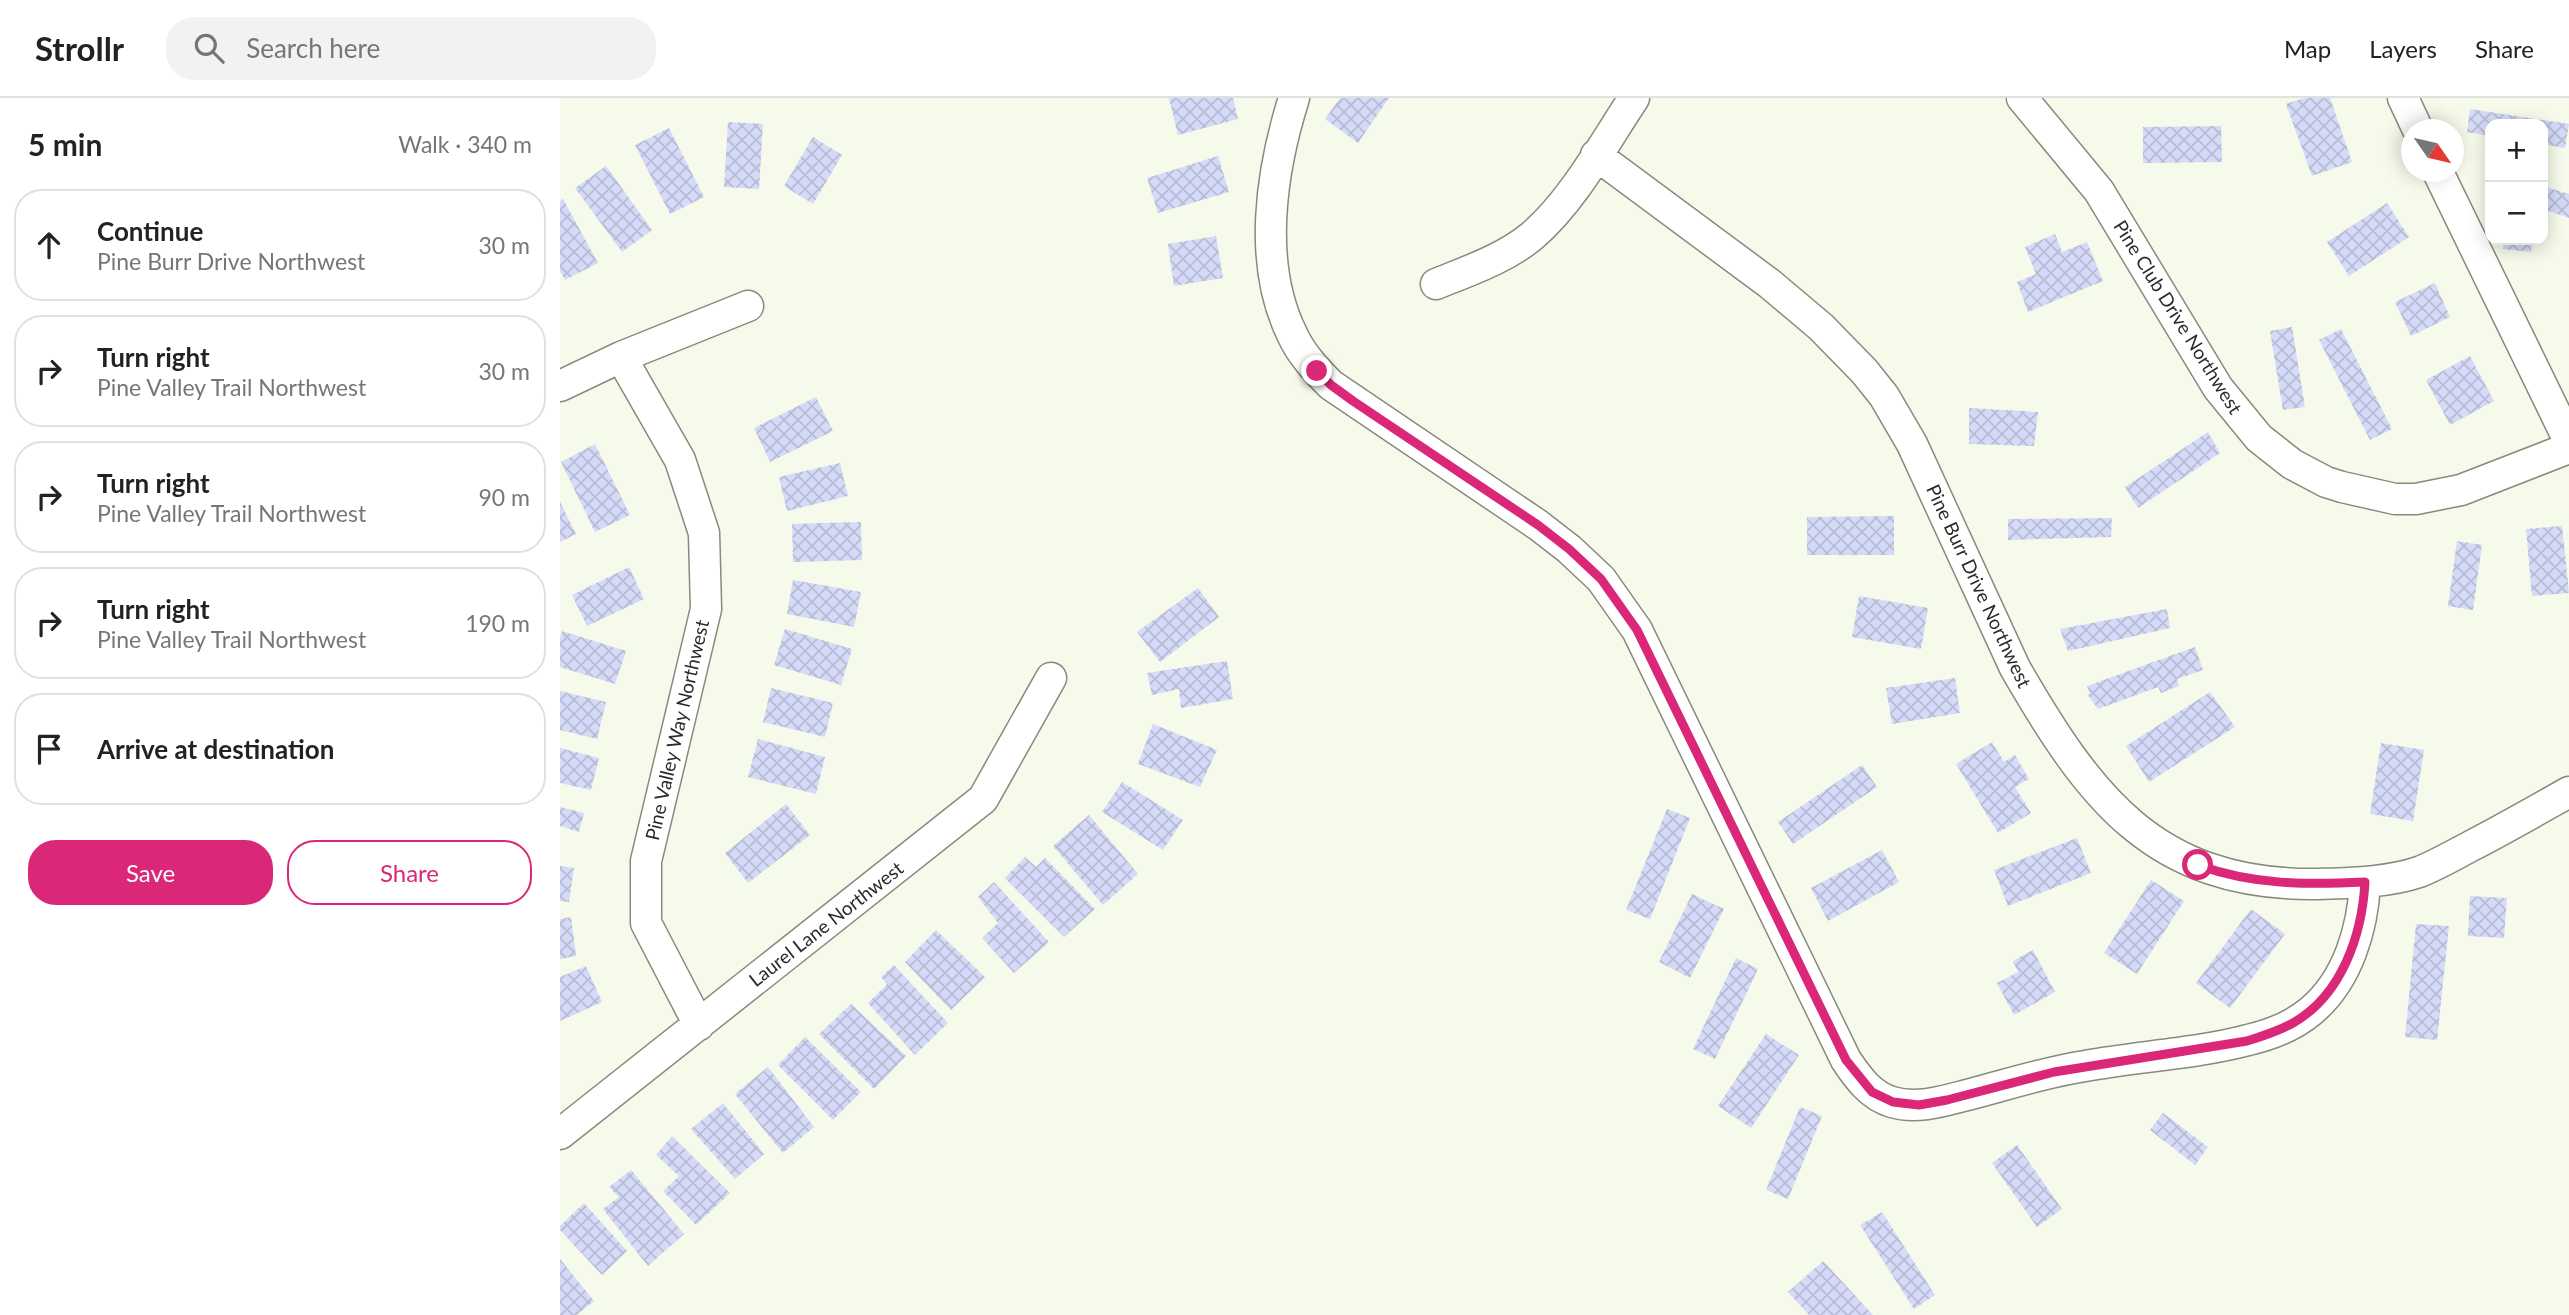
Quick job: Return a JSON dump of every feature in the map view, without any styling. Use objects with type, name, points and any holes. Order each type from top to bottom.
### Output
[{"type":"street","points":[[1294,98],[1278,157],[1271,229],[1280,300],[1297,345],[1331,385],[1538,525],[1591,568],[1611,591],[1637,630],[1846,1060],[1872,1092],[1893,1102],[1919,1105],[2054,1072],[2247,1041],[2272,1033],[2310,1012],[2326,997],[2339,976],[2358,932],[2365,882]]},
{"type":"street","points":[[1436,284],[1504,255],[1531,237],[1556,212],[1634,98]]},
{"type":"street","name":"Pine Club Drive Northwest","points":[[2022,98],[2099,191],[2218,388],[2259,438],[2292,464],[2326,482],[2342,487],[2395,499],[2416,499],[2461,490],[2569,448]]},
{"type":"street","points":[[2403,98],[2413,119]]},
{"type":"street","name":"Pine Burr Drive Northwest","points":[[1596,155],[1770,284],[1843,348],[1884,396],[1924,468],[2015,668],[2079,768],[2131,826],[2180,857],[2235,876],[2293,884],[2365,882],[2399,877],[2435,865],[2569,792]]},
{"type":"street","points":[[2443,182],[2569,441]]},
{"type":"street","points":[[560,386],[621,357],[748,306]]},
{"type":"street","name":"Pine Valley Way Northwest","points":[[621,357],[680,460],[704,533],[706,609],[646,861],[646,923],[699,1025]]},
{"type":"street","name":"Laurel Lane Northwest","points":[[560,1134],[983,799],[1051,678]]},
{"type":"building","points":[[1169,98],[1233,98],[1238,119],[1178,135]]},
{"type":"building","points":[[1340,98],[1389,98],[1358,143],[1325,119]]},
{"type":"building","points":[[2304,98],[2330,98],[2352,162],[2312,176],[2286,104]]},
{"type":"building","points":[[2470,109],[2536,119],[2485,119],[2485,135],[2467,132]]},
{"type":"building","points":[[2548,121],[2569,124],[2565,148],[2548,145]]},
{"type":"building","points":[[728,122],[763,124],[759,189],[724,187]]},
{"type":"building","points":[[2221,126],[2222,162],[2143,163],[2143,127]]},
{"type":"building","points":[[669,128],[704,197],[670,214],[635,145]]},
{"type":"building","points":[[813,137],[842,155],[813,204],[784,186]]},
{"type":"building","points":[[1218,156],[1229,192],[1158,213],[1147,178]]},
{"type":"building","points":[[606,166],[652,230],[622,252],[575,188]]},
{"type":"building","points":[[2548,188],[2569,194],[2569,218],[2548,211]]},
{"type":"building","points":[[563,199],[598,263],[565,280],[560,271],[560,201]]},
{"type":"building","points":[[2387,203],[2409,237],[2349,276],[2327,242]]},
{"type":"building","points":[[2055,234],[2062,252],[2087,242],[2103,281],[2028,312],[2017,282],[2036,274],[2025,247]]},
{"type":"building","points":[[1216,236],[1223,278],[1174,286],[1168,244]]},
{"type":"building","points":[[2503,245],[2532,245],[2531,252],[2503,249]]},
{"type":"building","points":[[2435,283],[2450,317],[2411,336],[2395,302]]},
{"type":"building","points":[[2292,327],[2305,407],[2283,410],[2270,331]]},
{"type":"building","points":[[2341,329],[2392,429],[2370,440],[2319,340]]},
{"type":"building","points":[[2470,356],[2494,401],[2450,425],[2426,380]]},
{"type":"building","points":[[816,397],[833,431],[770,462],[754,428]]},
{"type":"building","points":[[1969,408],[2038,412],[2034,446],[1969,444]]},
{"type":"building","points":[[2208,432],[2220,453],[2138,508],[2125,487]]},
{"type":"building","points":[[595,444],[630,515],[595,532],[561,462]]},
{"type":"building","points":[[840,463],[848,496],[787,511],[779,477]]},
{"type":"building","points":[[560,502],[576,534],[560,542]]},
{"type":"building","points":[[1894,516],[1894,555],[1807,555],[1807,517]]},
{"type":"building","points":[[2112,518],[2111,537],[2008,540],[2008,519]]},
{"type":"building","points":[[861,522],[862,560],[793,562],[792,524]]},
{"type":"building","points":[[2562,526],[2569,593],[2532,596],[2526,529]]},
{"type":"building","points":[[2457,541],[2482,545],[2473,610],[2448,606]]},
{"type":"building","points":[[629,567],[644,599],[587,626],[572,595]]},
{"type":"building","points":[[793,580],[861,592],[854,627],[787,614]]},
{"type":"building","points":[[1198,588],[1219,617],[1160,662],[1137,632]]},
{"type":"building","points":[[1859,596],[1928,608],[1921,649],[1852,637]]},
{"type":"building","points":[[2167,609],[2170,628],[2068,651],[2060,629]]},
{"type":"building","points":[[785,629],[852,649],[841,685],[774,665]]},
{"type":"building","points":[[562,631],[626,651],[615,684],[560,667]]},
{"type":"building","points":[[2195,647],[2203,670],[2177,679],[2179,686],[2161,693],[2158,687],[2098,709],[2087,694],[2090,694],[2087,686]]},
{"type":"building","points":[[1227,661],[1233,699],[1181,708],[1179,689],[1152,695],[1147,673]]},
{"type":"building","points":[[1955,678],[1960,713],[1892,724],[1886,688]]},
{"type":"building","points":[[771,688],[833,703],[825,737],[763,722]]},
{"type":"building","points":[[560,691],[606,702],[597,739],[560,730]]},
{"type":"building","points":[[2210,692],[2235,727],[2149,782],[2126,746]]},
{"type":"building","points":[[1153,724],[1217,750],[1200,787],[1138,764]]},
{"type":"building","points":[[758,739],[825,757],[816,794],[748,777]]},
{"type":"building","points":[[1992,742],[2004,762],[2015,755],[2029,779],[2015,787],[2031,813],[1998,833],[1956,764]]},
{"type":"building","points":[[2381,743],[2424,750],[2413,821],[2370,814]]},
{"type":"building","points":[[560,748],[599,758],[591,790],[560,783]]},
{"type":"building","points":[[1862,765],[1877,787],[1793,844],[1778,822]]},
{"type":"building","points":[[1122,782],[1183,820],[1163,850],[1102,812]]},
{"type":"building","points":[[786,804],[810,835],[748,883],[725,853]]},
{"type":"building","points":[[560,807],[584,813],[579,832],[560,826]]},
{"type":"building","points":[[1667,809],[1690,818],[1650,919],[1626,910]]},
{"type":"building","points":[[1089,815],[1138,874],[1103,905],[1053,846]]},
{"type":"building","points":[[2077,838],[2091,873],[2008,906],[1994,870]]},
{"type":"building","points":[[1882,850],[1899,882],[1828,921],[1811,888]]},
{"type":"building","points":[[1025,857],[1036,867],[1045,858],[1095,909],[1064,937],[1005,878]]},
{"type":"building","points":[[560,866],[574,868],[569,902],[560,901]]},
{"type":"building","points":[[2151,880],[2184,901],[2137,974],[2104,953]]},
{"type":"building","points":[[994,882],[1049,942],[1014,973],[982,938],[998,923],[978,897]]},
{"type":"building","points":[[1692,894],[1724,909],[1690,978],[1659,962]]},
{"type":"building","points":[[2470,896],[2507,898],[2504,938],[2468,936]]},
{"type":"building","points":[[2251,909],[2285,934],[2230,1008],[2196,983]]},
{"type":"building","points":[[571,917],[576,956],[560,959],[560,919]]},
{"type":"building","points":[[2416,924],[2449,926],[2437,1040],[2405,1037]]},
{"type":"building","points":[[936,930],[985,977],[951,1010],[905,962]]},
{"type":"building","points":[[2033,950],[2055,992],[2014,1015],[1997,983],[2018,972],[2013,961]]},
{"type":"building","points":[[1736,958],[1758,969],[1715,1059],[1693,1049]]},
{"type":"building","points":[[894,965],[948,1023],[915,1055],[868,1003],[887,984],[881,977]]},
{"type":"building","points":[[586,966],[602,1002],[560,1021],[560,977]]},
{"type":"building","points":[[851,1004],[906,1056],[874,1089],[819,1034]]},
{"type":"building","points":[[1766,1034],[1799,1055],[1751,1128],[1718,1106]]},
{"type":"building","points":[[805,1037],[861,1092],[833,1120],[778,1065]]},
{"type":"building","points":[[768,1067],[814,1127],[783,1153],[735,1094]]},
{"type":"building","points":[[723,1103],[764,1154],[735,1179],[691,1129]]},
{"type":"building","points":[[1800,1107],[1822,1116],[1788,1199],[1766,1190]]},
{"type":"building","points":[[2163,1113],[2208,1147],[2195,1165],[2150,1130]]},
{"type":"building","points":[[672,1136],[730,1193],[696,1225],[663,1191],[679,1176],[656,1155]]},
{"type":"building","points":[[2017,1145],[2062,1209],[2037,1227],[1992,1163]]},
{"type":"building","points":[[631,1170],[684,1234],[648,1266],[603,1209],[619,1197],[609,1187]]},
{"type":"building","points":[[584,1203],[627,1251],[602,1275],[560,1230],[560,1226]]},
{"type":"building","points":[[1882,1212],[1935,1295],[1914,1309],[1860,1225]]},
{"type":"building","points":[[560,1259],[594,1301],[577,1315],[560,1315]]},
{"type":"building","points":[[1823,1261],[1873,1315],[1809,1315],[1788,1292]]},
{"type":"route","points":[[1317,371],[1353,401],[1538,525],[1591,568],[1611,591],[1637,630],[1846,1060],[1872,1092],[1893,1102],[1919,1105],[1947,1100],[2087,1065],[2170,1055],[2247,1041],[2292,1024],[2310,1012],[2326,997],[2349,954],[2358,932],[2365,882],[2273,882],[2217,872],[2198,865]]}]
